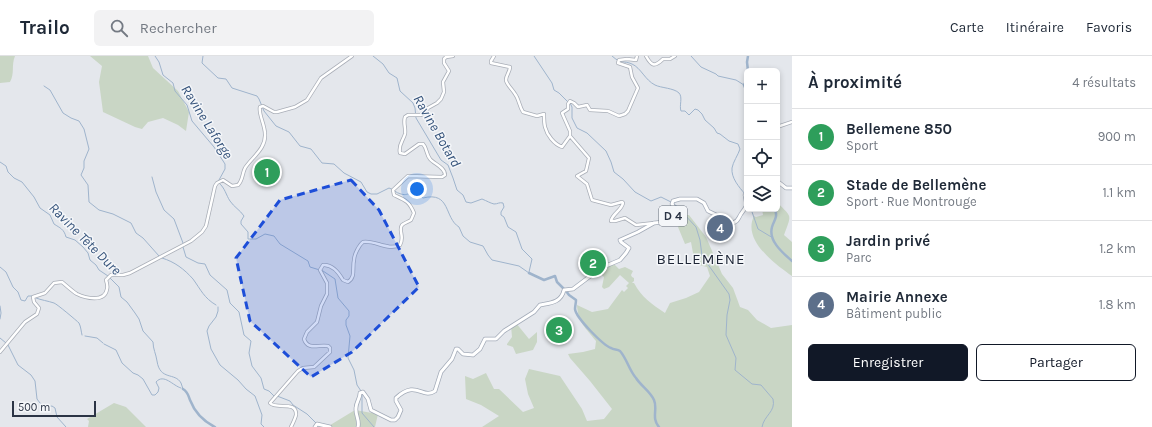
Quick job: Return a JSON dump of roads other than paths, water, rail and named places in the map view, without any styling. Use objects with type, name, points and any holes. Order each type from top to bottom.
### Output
[{"type":"main road","points":[[780,183],[786,188],[792,188]]},
{"type":"main road","name":"D 4","points":[[358,427],[359,423],[356,408],[361,392],[368,399],[371,410],[391,420],[395,420],[401,410],[396,398],[403,391],[407,390],[417,390],[426,394],[435,391],[441,372],[451,360],[456,349],[463,354],[473,355],[480,349],[485,339],[496,339],[504,331],[532,314],[540,305],[555,302],[563,296],[564,290],[573,289],[601,268],[622,259],[629,248],[620,240],[654,223],[664,222],[676,215],[676,211],[672,204],[673,201],[696,199],[704,203],[708,211],[730,223],[735,223],[744,210]]},
{"type":"main road","points":[[316,427],[316,424],[330,427]]},
{"type":"street","points":[[0,352],[26,322],[38,312],[39,308],[34,302],[33,297],[45,293],[54,283],[62,282],[78,294],[96,298],[102,296],[106,292],[106,280],[111,275],[126,275],[196,238],[206,226],[214,189],[217,183],[222,180],[232,186],[238,185],[242,180],[244,170],[260,150],[266,136],[264,123],[259,112],[260,106],[277,112],[300,105],[307,100],[321,78],[352,56]]},
{"type":"street","points":[[291,427],[295,417],[294,409],[289,406],[274,406],[270,403],[271,400],[298,371],[303,368],[314,367],[330,352],[330,348],[328,346],[310,347],[305,341],[307,332],[318,320],[321,306],[327,294],[327,283],[320,270],[322,266],[328,265],[339,272],[343,280],[348,282],[352,279],[355,256],[363,242],[393,247],[400,245],[402,238],[401,226],[411,220],[414,213],[407,201],[394,195],[393,190],[408,176],[442,176],[445,173],[444,170],[430,159],[423,144],[419,144],[405,154],[400,153],[399,148],[405,132],[404,119],[407,116],[421,115],[441,99],[444,92],[443,82],[449,71],[444,63],[444,59],[446,57],[453,56]]},
{"type":"street","points":[[494,56],[490,61],[491,63],[510,67],[510,72],[506,78],[506,82],[517,97],[520,108],[523,112],[535,116],[544,114],[544,125],[546,131],[554,142],[560,146],[562,147],[570,136]]},
{"type":"street","points":[[637,56],[636,60],[626,59],[619,60],[618,62],[630,67],[632,77],[638,86],[638,90],[628,111],[623,115],[616,116],[608,111],[590,110],[587,105],[578,107],[570,101],[568,109],[562,113],[570,131],[570,136],[589,159],[585,172],[577,176],[587,184],[592,200],[612,205],[623,203],[623,206],[611,218],[610,221],[615,222],[625,218],[636,225],[654,223]]},
{"type":"street","points":[[646,56],[654,65],[663,60],[672,59],[675,56]]},
{"type":"street","points":[[780,126],[792,122]]},
{"type":"waterway","name":"Ravine Laforge","points":[[155,56],[159,62],[163,75],[173,83],[175,91],[187,105],[192,121],[214,147],[225,164],[225,169],[219,180]]},
{"type":"waterway","points":[[203,56],[202,63],[218,78],[226,79],[232,88],[257,96],[264,111],[276,126],[289,132],[300,146],[311,149],[322,163],[334,164],[344,173],[361,182],[367,192],[371,194],[377,194],[389,188],[404,195],[415,193],[423,198],[438,198],[446,206],[451,218],[459,227],[463,236],[470,242],[483,246],[492,260],[519,266],[529,273]]},
{"type":"waterway","name":"Ravine Botard","points":[[373,56],[383,64],[389,73],[397,78],[400,91],[413,103],[416,118],[441,160],[448,165],[457,190],[463,195],[466,202],[471,203],[482,199],[494,204],[503,203],[504,207],[501,215],[504,217],[508,227],[516,232],[522,249],[532,259],[529,272]]},
{"type":"waterway","points":[[534,56],[552,83],[554,90],[568,102]]},
{"type":"waterway","points":[[612,56],[638,68],[648,80],[655,85],[677,91],[681,97],[681,111],[685,111],[689,115],[695,109],[698,110],[717,133],[729,141],[738,144],[740,149],[732,168],[732,172],[736,182],[744,193]]},
{"type":"waterway","points":[[691,56],[701,67],[718,76],[736,80],[744,85]]},
{"type":"waterway","points":[[748,56],[748,68]]},
{"type":"waterway","points":[[44,86],[50,90],[63,113],[79,121],[84,129],[89,149],[84,161],[84,168],[81,175],[88,185],[89,202],[99,210],[113,214],[131,223],[136,233],[143,238],[159,256]]},
{"type":"waterway","points":[[570,103],[572,107],[572,118],[577,128],[587,133],[606,151],[614,172],[635,192],[651,201],[661,197],[671,202]]},
{"type":"waterway","name":"Ravine Tête Dure","points":[[0,162],[6,166],[8,172],[14,178],[22,182],[34,197],[40,208],[50,215],[54,224],[63,230],[66,237],[75,240],[83,247],[88,253],[90,260],[99,270],[108,276]]},
{"type":"waterway","points":[[152,177],[156,192],[164,210],[174,219],[183,243]]},
{"type":"waterway","name":"Ravine Laforge","points":[[219,183],[232,203],[244,216],[241,224],[248,232],[248,239],[256,239],[265,234],[274,236],[280,244],[308,261],[310,267],[323,271],[335,279],[338,298],[349,311],[349,316],[346,320],[346,325],[350,336],[348,358],[354,370],[357,385],[361,391]]},
{"type":"waterway","points":[[674,204],[696,227],[700,240],[702,256],[729,294],[730,300],[727,315],[726,335],[736,358],[735,370],[752,384],[761,385],[773,399],[773,407],[765,419],[762,427]]},
{"type":"waterway","points":[[752,212],[758,229],[773,238]]},
{"type":"waterway","points":[[776,212],[776,217],[771,232],[772,237],[777,246],[792,261]]},
{"type":"waterway","points":[[183,247],[186,257],[198,263],[205,264],[210,275],[227,290],[230,303],[239,312],[244,335],[251,341],[249,353],[252,366],[261,378],[264,389],[269,391],[274,396]]},
{"type":"waterway","points":[[162,258],[179,266],[186,272],[206,297],[216,305]]},
{"type":"waterway","points":[[0,267],[6,272],[21,300],[25,301],[28,296],[32,296]]},
{"type":"waterway","points":[[529,273],[544,280],[555,276],[557,282],[564,289]]},
{"type":"waterway","name":"Ravine Tête Dure","points":[[110,278],[119,287],[121,297],[127,302],[135,313],[139,319],[143,331],[153,342],[153,347],[161,371],[164,374],[178,380],[183,389]]},
{"type":"waterway","points":[[566,291],[576,300],[575,309],[585,325],[607,346],[620,351],[638,381],[648,391],[655,403],[655,420],[659,427]]},
{"type":"waterway","points":[[36,298],[54,303],[63,309],[79,323],[82,335]]},
{"type":"waterway","points":[[0,306],[0,319]]},
{"type":"waterway","points":[[218,307],[216,317],[207,331],[211,349],[220,365],[255,396],[262,415],[261,424],[264,427]]},
{"type":"waterway","points":[[85,336],[97,338],[103,343]]},
{"type":"waterway","points":[[0,338],[6,343]]},
{"type":"waterway","points":[[104,344],[116,350],[122,363],[133,373],[143,379],[152,395],[155,395],[158,392],[159,388],[156,382],[162,379],[165,379],[181,388]]},
{"type":"waterway","points":[[8,345],[18,365],[31,375],[35,381],[37,399],[45,407],[52,406],[55,408],[57,417],[66,427]]},
{"type":"waterway","name":"Ravine Tête Dure","points":[[183,389],[187,392],[197,413],[215,427]]},
{"type":"waterway","name":"Ravine Laforge","points":[[362,394],[362,413],[374,427]]},
{"type":"waterway","points":[[277,396],[290,401],[316,423]]},
{"type":"place","name":"Bellemene 850","points":[[267,172]]},
{"type":"place","name":"Mairie Annexe","points":[[720,228]]},
{"type":"place","name":"Stade de Bellemène","points":[[593,263]]},
{"type":"place","name":"Jardin privé","points":[[559,330]]},
{"type":"district","name":"BELLEMÈNE","points":[[701,259]]}]
